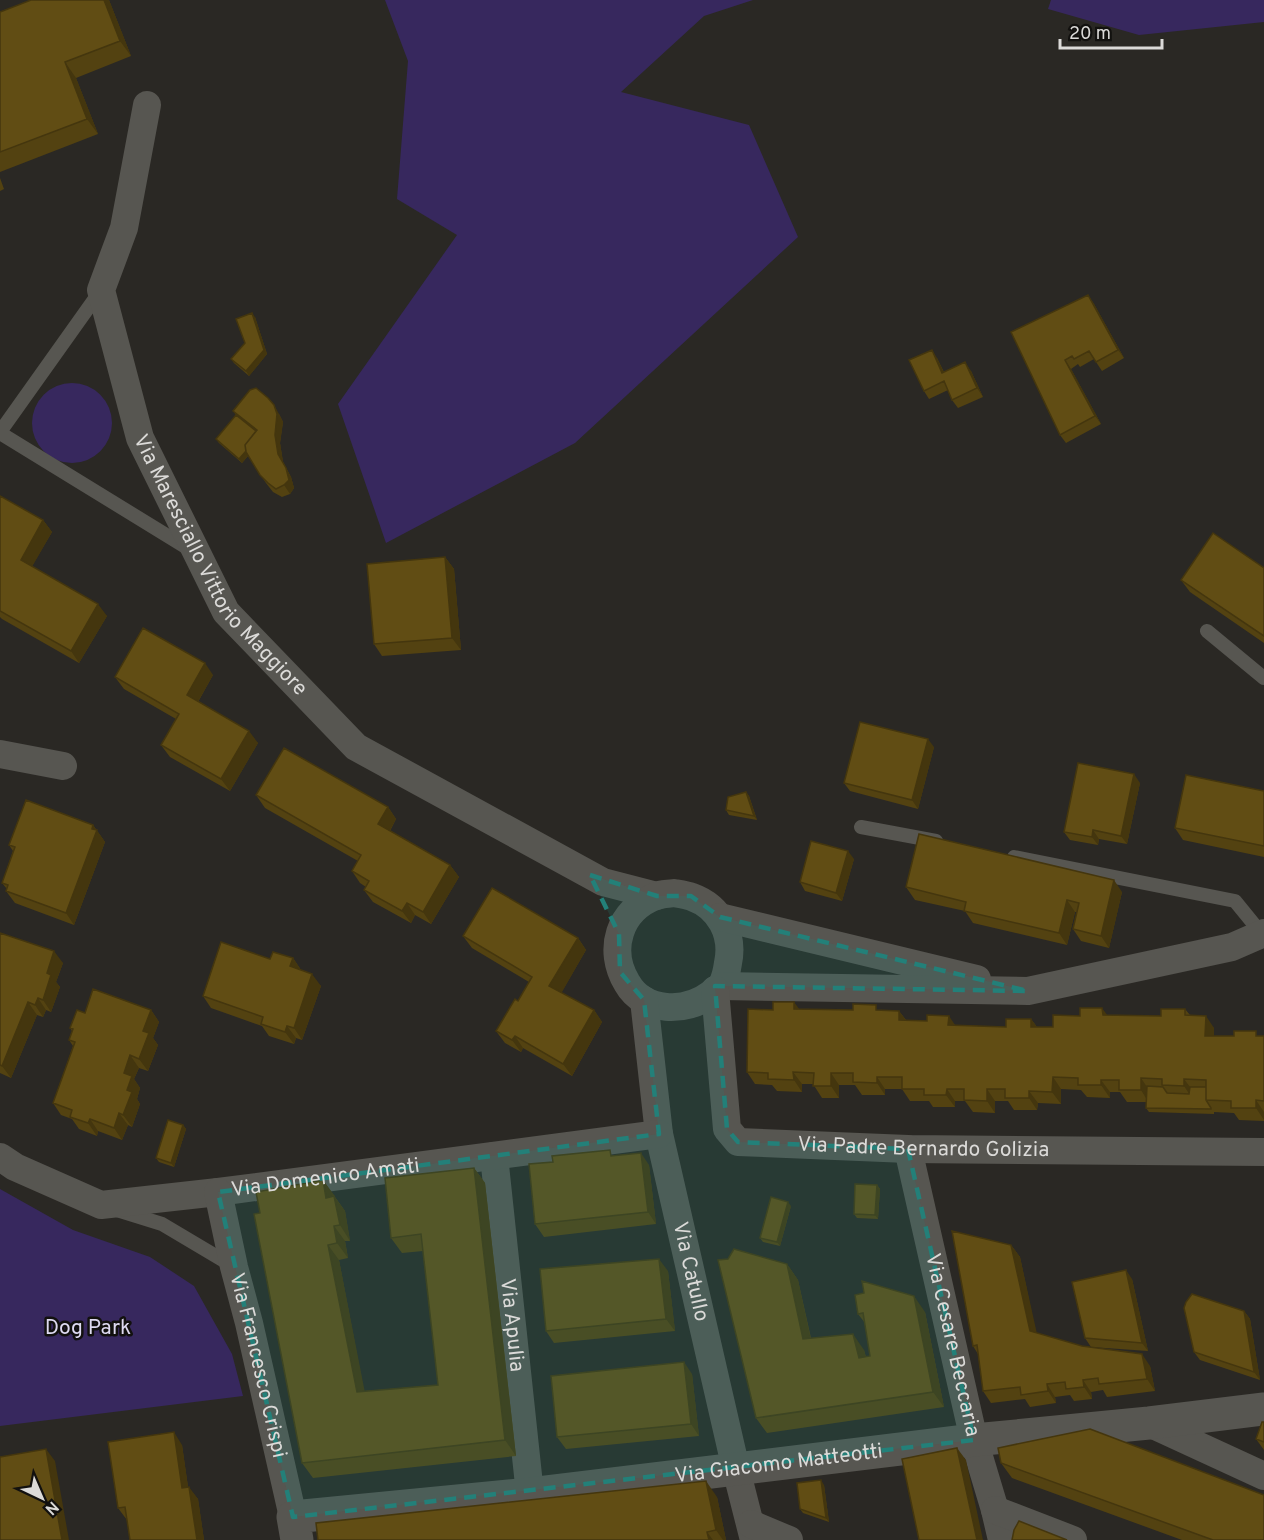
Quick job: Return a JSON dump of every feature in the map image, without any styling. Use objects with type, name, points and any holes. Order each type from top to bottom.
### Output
[{"type":"street","points":[[101,290],[124,228],[147,105]]},
{"type":"street","name":"Via Maresciallo Vittorio Maggiore","points":[[101,290],[140,438],[226,612],[356,747],[603,882],[657,896]]},
{"type":"street","points":[[0,754],[63,766]]},
{"type":"street","name":"Via Maresciallo Vittorio Maggiore","points":[[590,875],[609,906],[619,934]]},
{"type":"street","points":[[674,893],[691,896],[707,904],[720,917],[728,933],[730,951],[727,969],[718,988],[692,1005],[676,1008],[659,1006],[644,1000],[630,988],[620,972],[616,953],[619,934],[627,918],[640,904],[657,896],[674,893]]},
{"type":"street","points":[[720,917],[1028,991]]},
{"type":"street","points":[[718,988],[1028,991],[1232,947],[1263,933]]},
{"type":"street","name":"Via Padre Bernardo Golizia","points":[[718,988],[727,1129],[738,1142],[908,1149],[1264,1152]]},
{"type":"street","name":"Via Catullo","points":[[644,1000],[659,1134],[752,1532]]},
{"type":"street","name":"Via Domenico Amati","points":[[101,1205],[218,1192],[659,1134]]},
{"type":"street","name":"Via Cesare Beccaria","points":[[908,1149],[974,1440],[1002,1540]]},
{"type":"street","name":"Via Apulia","points":[[494,1156],[530,1494]]},
{"type":"street","points":[[0,1157],[15,1167],[101,1205]]},
{"type":"street","name":"Via Francesco Crispi","points":[[218,1192],[295,1529]]},
{"type":"street","name":"Via Giacomo Matteotti","points":[[295,1529],[530,1494],[974,1440],[1264,1409]]},
{"type":"street","points":[[1149,1423],[1264,1476]]},
{"type":"street","points":[[995,1510],[1073,1540]]},
{"type":"street","points":[[752,1532],[789,1540]]},
{"type":"lane","points":[[101,290],[0,433],[196,553]]},
{"type":"lane","points":[[1207,631],[1264,678]]},
{"type":"lane","points":[[861,827],[955,845]]},
{"type":"lane","points":[[1001,854],[1235,901],[1263,933]]},
{"type":"lane","points":[[101,1205],[162,1224],[234,1267]]},
{"type":"highlighted area","points":[[590,875],[657,896],[691,896],[720,917],[1028,991],[715,986],[727,1129],[738,1142],[908,1149],[974,1440],[293,1517],[218,1192],[659,1134],[644,1000],[620,972],[619,934]]},
{"type":"green space","points":[[385,0],[753,0],[704,16],[621,92],[749,125],[798,237],[575,443],[386,543],[338,404],[457,235],[397,199],[408,61]]},
{"type":"green space","points":[[1051,0],[1264,0],[1264,22],[1139,35],[1048,9]]},
{"type":"green space","points":[[72,383],[87,386],[100,395],[109,408],[112,423],[109,438],[100,451],[87,460],[72,463],[57,460],[44,451],[35,438],[32,423],[35,408],[44,395],[57,386]]},
{"type":"green space","name":"Dog Park","points":[[0,1189],[73,1230],[150,1257],[194,1286],[232,1354],[243,1396],[0,1426]]},
{"type":"building","points":[[31,0],[104,0],[120,41],[65,62],[87,119],[0,152],[0,12]]},
{"type":"building","points":[[1088,295],[1118,350],[1096,362],[1089,351],[1074,359],[1072,356],[1065,360],[1095,416],[1060,435],[1011,332]]},
{"type":"building","points":[[252,313],[264,350],[246,371],[231,359],[245,343],[236,319]]},
{"type":"building","points":[[932,350],[942,373],[965,362],[977,388],[952,400],[944,381],[924,391],[909,360]]},
{"type":"building","points":[[256,388],[274,405],[277,414],[275,435],[278,454],[286,468],[289,480],[276,489],[260,475],[246,452],[245,445],[257,430],[233,411],[250,390]]},
{"type":"building","points":[[236,415],[256,431],[245,445],[246,451],[239,459],[216,439]]},
{"type":"building","points":[[0,496],[43,520],[21,560],[98,604],[71,651],[0,611]]},
{"type":"building","points":[[1213,533],[1264,568],[1264,636],[1181,580]]},
{"type":"building","points":[[445,557],[452,638],[374,644],[367,564]]},
{"type":"building","points":[[143,628],[205,663],[187,695],[249,731],[221,779],[161,745],[179,714],[115,677]]},
{"type":"building","points":[[860,722],[928,739],[912,800],[844,783]]},
{"type":"building","points":[[284,748],[388,807],[378,824],[450,865],[423,912],[407,903],[402,911],[364,890],[369,881],[352,871],[361,855],[256,795]]},
{"type":"building","points":[[1078,763],[1134,774],[1121,836],[1093,830],[1092,837],[1064,832]]},
{"type":"building","points":[[1186,775],[1264,791],[1264,846],[1175,828]]},
{"type":"building","points":[[746,792],[754,816],[726,810],[728,797]]},
{"type":"building","points":[[26,800],[93,825],[92,829],[97,830],[66,913],[6,891],[8,885],[2,883],[15,847],[9,845]]},
{"type":"building","points":[[919,834],[1114,880],[1101,936],[1073,929],[1079,903],[1067,900],[1059,933],[964,911],[966,902],[906,887]]},
{"type":"building","points":[[811,841],[848,851],[836,893],[800,882]]},
{"type":"building","points":[[492,888],[578,938],[549,986],[594,1010],[563,1064],[515,1036],[512,1040],[496,1031],[515,999],[518,1001],[532,977],[463,936]]},
{"type":"building","points":[[0,933],[54,951],[47,973],[51,975],[43,1000],[38,998],[35,1005],[28,1002],[2,1066],[0,1065]]},
{"type":"building","points":[[221,942],[270,959],[273,952],[293,958],[290,966],[312,974],[294,1028],[287,1026],[285,1032],[261,1024],[263,1017],[203,996]]},
{"type":"building","points":[[93,989],[151,1010],[143,1031],[149,1033],[139,1059],[130,1055],[124,1073],[132,1076],[127,1090],[132,1092],[123,1115],[119,1113],[114,1128],[90,1119],[88,1123],[70,1117],[72,1110],[53,1103],[75,1042],[69,1040],[73,1029],[70,1028],[77,1010],[85,1013]]},
{"type":"building","points":[[773,1002],[794,1002],[794,1009],[853,1010],[853,1004],[876,1005],[876,1010],[899,1011],[899,1020],[927,1021],[927,1015],[949,1016],[948,1025],[1006,1027],[1006,1019],[1031,1019],[1031,1027],[1053,1027],[1053,1015],[1080,1016],[1080,1008],[1102,1008],[1103,1015],[1161,1016],[1161,1009],[1185,1009],[1185,1015],[1206,1016],[1205,1036],[1234,1036],[1234,1031],[1256,1031],[1256,1036],[1264,1036],[1264,1101],[1256,1100],[1256,1108],[1231,1108],[1231,1101],[1206,1100],[1206,1080],[1184,1079],[1184,1086],[1162,1085],[1162,1079],[1141,1078],[1141,1090],[1119,1090],[1119,1080],[1101,1080],[1101,1085],[1078,1085],[1078,1078],[1053,1077],[1052,1092],[1029,1091],[1029,1098],[1005,1098],[1005,1089],[987,1089],[987,1101],[964,1100],[964,1089],[947,1089],[946,1095],[924,1095],[924,1089],[902,1089],[902,1077],[877,1077],[877,1083],[853,1082],[853,1073],[831,1073],[831,1086],[813,1086],[814,1073],[793,1072],[794,1080],[768,1079],[768,1073],[747,1072],[748,1009],[773,1010]]},
{"type":"building","points":[[1147,1086],[1163,1087],[1167,1093],[1189,1094],[1190,1087],[1206,1087],[1206,1100],[1211,1109],[1146,1108]]},
{"type":"building","points":[[168,1120],[183,1125],[171,1163],[156,1158]]},
{"type":"building","points":[[610,1150],[611,1156],[641,1153],[648,1212],[535,1224],[529,1164],[553,1162],[552,1156]]},
{"type":"building","points":[[474,1168],[505,1440],[302,1463],[254,1214],[260,1213],[256,1192],[323,1180],[326,1198],[334,1196],[340,1225],[334,1226],[337,1243],[328,1245],[357,1392],[438,1385],[421,1234],[391,1238],[385,1178]]},
{"type":"building","points":[[855,1184],[877,1185],[875,1215],[854,1214]]},
{"type":"building","points":[[771,1197],[788,1202],[777,1242],[760,1238]]},
{"type":"building","points":[[952,1231],[1011,1245],[1030,1331],[1082,1346],[1142,1354],[1147,1379],[1099,1384],[1098,1378],[1083,1380],[1084,1387],[1066,1389],[1065,1382],[1047,1384],[1048,1391],[1021,1395],[1020,1387],[983,1391],[977,1345],[973,1346]]},
{"type":"building","points":[[734,1249],[787,1264],[803,1339],[853,1334],[859,1358],[870,1356],[863,1313],[858,1314],[855,1295],[864,1293],[862,1281],[914,1296],[933,1392],[756,1418],[718,1260],[728,1259]]},
{"type":"building","points":[[659,1259],[666,1319],[546,1331],[540,1269]]},
{"type":"building","points":[[1126,1270],[1142,1343],[1085,1338],[1072,1282]]},
{"type":"building","points":[[1192,1294],[1244,1311],[1254,1372],[1194,1352],[1184,1308]]},
{"type":"building","points":[[684,1362],[691,1424],[557,1437],[551,1376]]},
{"type":"building","points":[[1262,1422],[1264,1422],[1264,1442],[1256,1439]]},
{"type":"building","points":[[1090,1429],[1264,1495],[1264,1540],[1213,1540],[1001,1463],[998,1448]]},
{"type":"building","points":[[174,1432],[182,1488],[189,1487],[197,1540],[130,1540],[125,1507],[118,1508],[108,1442]]},
{"type":"building","points":[[957,1448],[977,1540],[919,1540],[902,1459]]},
{"type":"building","points":[[46,1449],[62,1540],[0,1540],[0,1457]]},
{"type":"building","points":[[821,1480],[826,1518],[800,1509],[797,1483]]},
{"type":"building","points":[[706,1481],[716,1530],[707,1532],[709,1540],[318,1540],[316,1523]]},
{"type":"building","points":[[1019,1521],[1067,1540],[1012,1540]]}]
